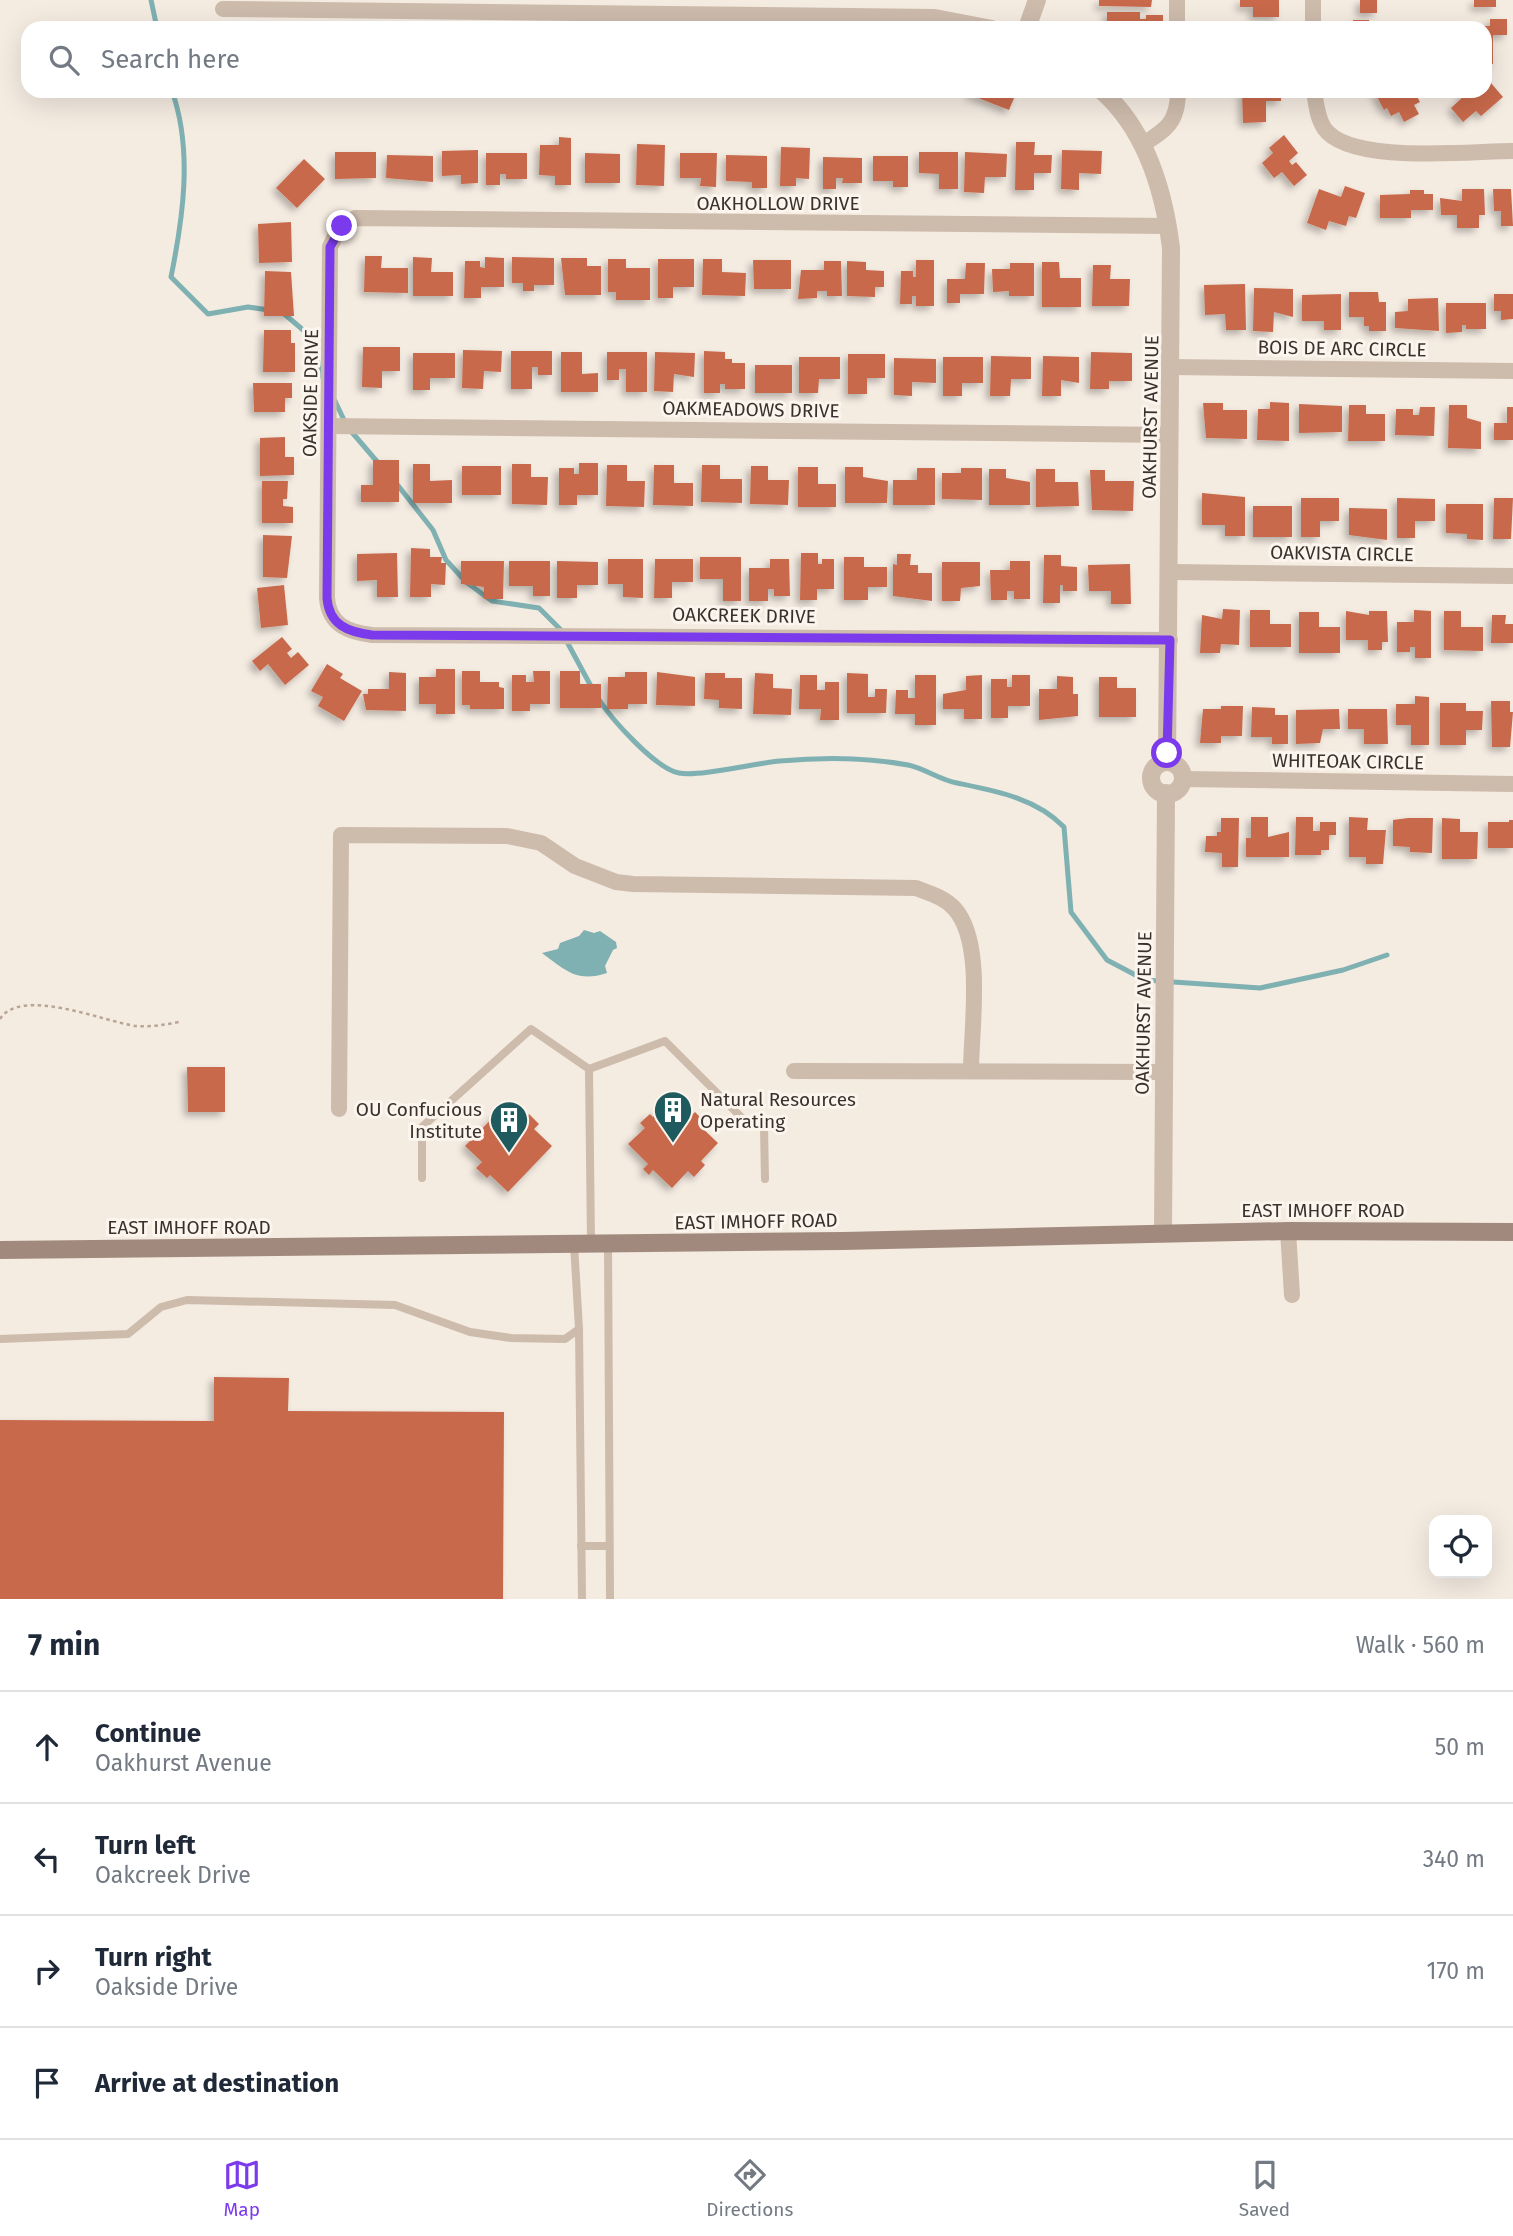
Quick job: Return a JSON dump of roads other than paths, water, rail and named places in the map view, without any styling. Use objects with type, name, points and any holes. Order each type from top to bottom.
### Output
[{"type":"main road","name":"EAST IMHOFF ROAD","points":[[0,1250],[591,1244],[1288,1231],[1513,1232]]},
{"type":"street","points":[[1030,21],[1037,0]]},
{"type":"street","points":[[1177,0],[1178,21]]},
{"type":"street","points":[[1313,0],[1314,21]]},
{"type":"street","points":[[223,9],[248,5],[850,8],[956,21]]},
{"type":"street","name":"OAKHURST AVENUE","points":[[1108,98],[1121,111],[1142,145],[1157,180],[1168,226],[1172,296],[1167,762]]},
{"type":"street","points":[[1142,145],[1165,130],[1178,112],[1178,98]]},
{"type":"street","points":[[1315,98],[1325,129],[1348,146],[1360,150],[1513,151]]},
{"type":"street","name":"OAKSIDE DRIVE","points":[[328,610],[332,240],[342,226],[355,218],[387,219]]},
{"type":"street","name":"OAKHOLLOW DRIVE","points":[[387,219],[1168,226]]},
{"type":"street","name":"BOIS DE ARC CIRCLE","points":[[1171,367],[1513,371]]},
{"type":"street","name":"OAKMEADOWS DRIVE","points":[[332,424],[362,427],[1170,435]]},
{"type":"street","name":"OAKVISTA CIRCLE","points":[[1170,572],[1513,576]]},
{"type":"street","name":"OAKCREEK DRIVE","points":[[328,610],[341,626],[360,634],[1170,640]]},
{"type":"street","points":[[1167,762],[1179,767],[1182,779],[1177,789],[1166,793],[1155,788],[1151,777],[1156,766],[1167,762]]},
{"type":"street","name":"WHITEOAK CIRCLE","points":[[1182,779],[1513,784]]},
{"type":"street","name":"OAKHURST AVENUE","points":[[1163,1233],[1166,793]]},
{"type":"street","points":[[339,1109],[341,835],[507,836],[541,843],[575,866],[616,882],[633,884],[916,888],[937,896],[954,908],[973,948],[971,1072]]},
{"type":"street","points":[[794,1072],[1163,1072]]},
{"type":"street","points":[[1288,1231],[1292,1295]]},
{"type":"lane","points":[[422,1178],[422,1127],[531,1028],[589,1069]]},
{"type":"lane","points":[[589,1069],[665,1041],[746,1122],[764,1127],[765,1179]]},
{"type":"lane","points":[[589,1069],[591,1244],[610,1599]]},
{"type":"lane","points":[[582,1599],[579,1329],[591,1244]]},
{"type":"lane","points":[[0,1339],[128,1334],[161,1307],[187,1300],[395,1305],[470,1332],[511,1338],[565,1339],[579,1329]]},
{"type":"lane","points":[[581,1546],[609,1546]]},
{"type":"water","points":[[584,930],[594,933],[600,931],[616,942],[617,948],[613,950],[605,966],[607,973],[579,976],[542,953],[558,949],[560,943],[579,936]]},
{"type":"waterway","points":[[151,0],[156,21]]},
{"type":"waterway","points":[[174,98],[182,137],[184,184],[171,277],[208,314],[248,307],[269,310]]},
{"type":"waterway","points":[[282,312],[309,335],[323,378]]},
{"type":"waterway","points":[[334,399],[345,422]]},
{"type":"waterway","points":[[350,430],[380,465]]},
{"type":"waterway","points":[[396,483],[433,530],[446,560],[466,582],[492,601],[539,608],[562,631]]},
{"type":"waterway","points":[[566,640],[593,690]]},
{"type":"waterway","points":[[598,698],[623,730],[647,753],[658,763],[679,773],[700,773],[796,760],[876,760],[914,767],[951,781],[1028,802],[1064,827],[1071,912],[1107,960],[1145,980],[1260,988],[1343,970],[1387,955]]},
{"type":"place","name":"Natural Resources Operating","points":[[673,1144]]},
{"type":"place","name":"OU Confucious Institute","points":[[509,1154]]}]
